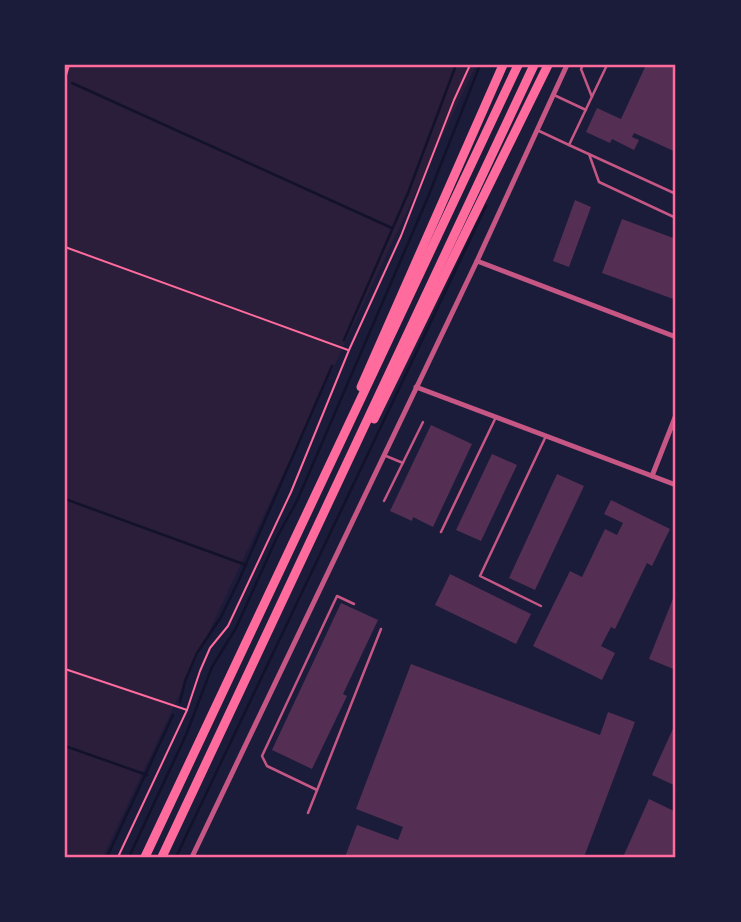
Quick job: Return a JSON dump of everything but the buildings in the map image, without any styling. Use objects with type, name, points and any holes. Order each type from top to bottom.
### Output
[{"type":"highway","points":[[321,485],[372,358],[503,65]]},
{"type":"highway","points":[[145,857],[518,65]]},
{"type":"highway","points":[[162,857],[534,65]]},
{"type":"highway","points":[[345,468],[378,413],[548,65]]},
{"type":"street","points":[[191,857],[477,261],[567,65]]},
{"type":"street","points":[[477,261],[676,337]]},
{"type":"street","points":[[416,387],[676,485]]},
{"type":"street","points":[[652,476],[676,415]]},
{"type":"lane","points":[[583,65],[581,69],[592,97]]},
{"type":"lane","points":[[569,145],[607,65]]},
{"type":"lane","points":[[554,94],[586,110]]},
{"type":"lane","points":[[537,130],[676,194]]},
{"type":"lane","points":[[589,154],[599,182],[676,218]]},
{"type":"lane","points":[[442,532],[496,417]]},
{"type":"lane","points":[[384,501],[423,422]]},
{"type":"lane","points":[[541,606],[480,576],[546,436]]},
{"type":"lane","points":[[383,454],[403,463]]},
{"type":"lane","points":[[317,790],[267,766],[262,760],[262,754],[338,596],[354,604]]},
{"type":"lane","points":[[308,813],[381,629]]},
{"type":"path","points":[[65,79],[69,65]]},
{"type":"path","points":[[118,857],[187,710],[205,660],[228,625],[291,492],[471,65]]},
{"type":"path","points":[[65,247],[349,351]]},
{"type":"path","points":[[65,669],[187,710]]},
{"type":"shaded area","points":[[65,65],[476,65],[103,857],[65,857]]},
{"type":"waterway","points":[[344,340],[408,193],[456,65]]},
{"type":"waterway","points":[[129,857],[186,735],[212,667],[236,628],[277,537],[297,501],[428,197],[480,65]]},
{"type":"waterway","points":[[72,83],[392,228]]},
{"type":"waterway","points":[[176,857],[486,206]]},
{"type":"waterway","points":[[180,702],[185,681],[197,653],[221,617],[239,580],[332,366]]},
{"type":"waterway","points":[[65,499],[246,565]]},
{"type":"waterway","points":[[107,857],[173,715]]},
{"type":"waterway","points":[[65,746],[147,775]]}]
